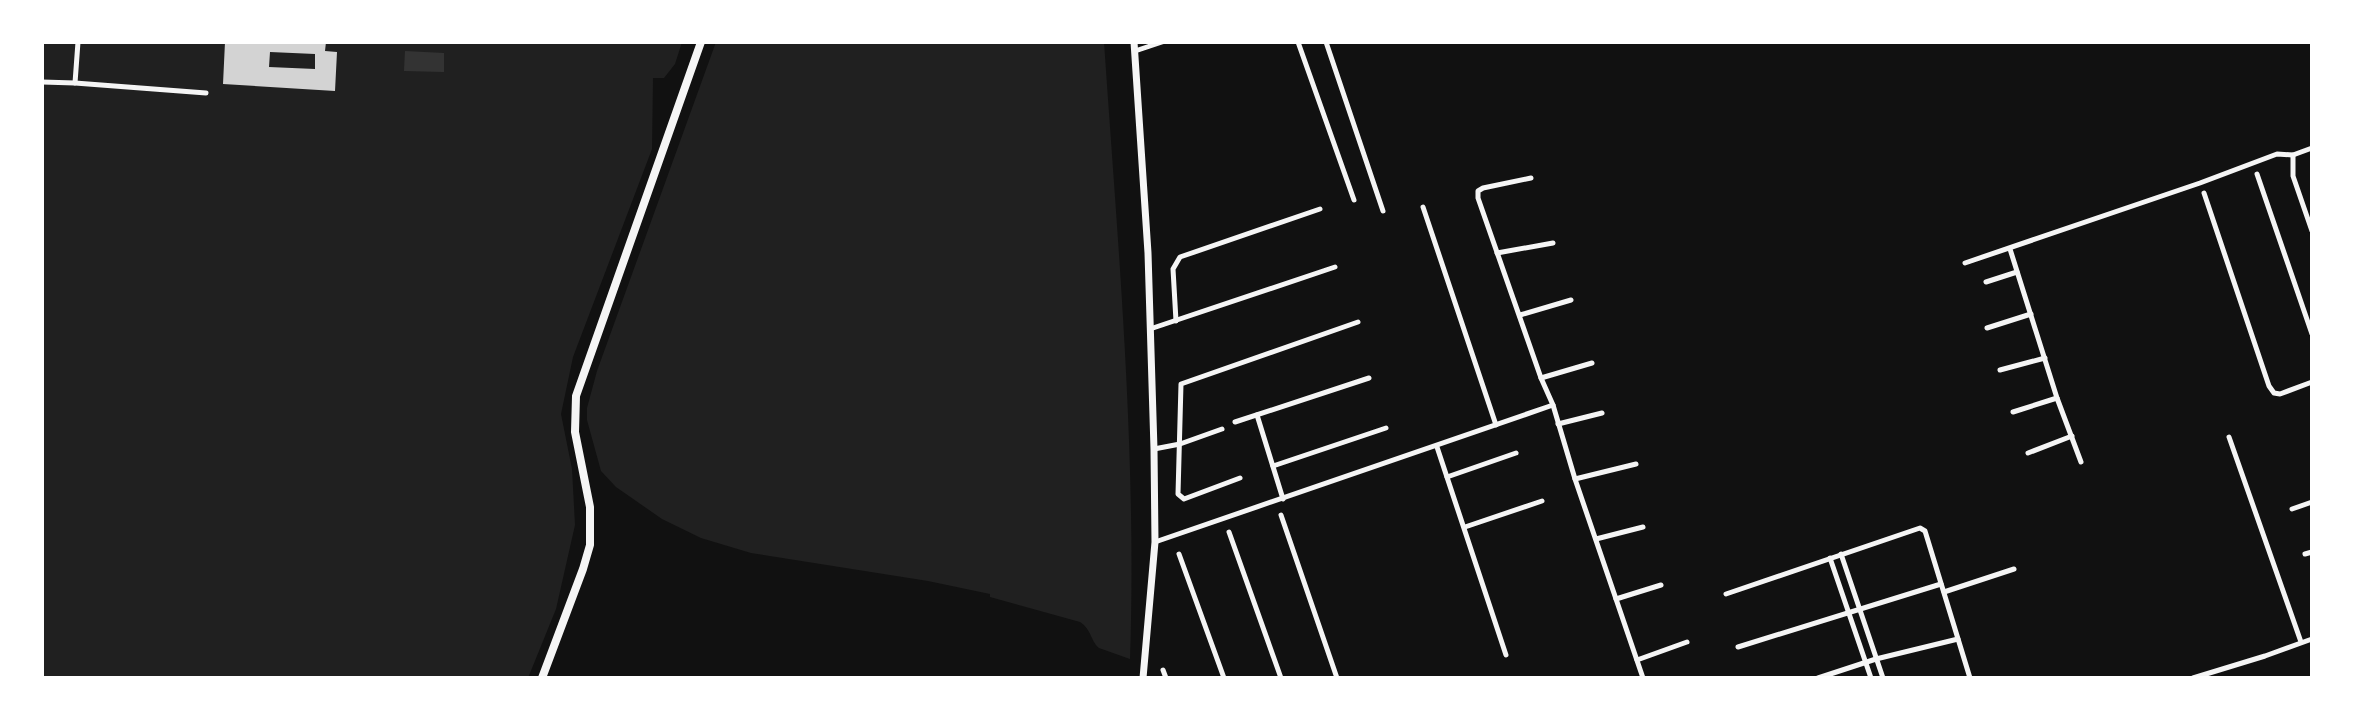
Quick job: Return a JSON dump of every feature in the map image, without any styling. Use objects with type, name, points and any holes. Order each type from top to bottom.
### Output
[{"type":"main road","points":[[542,678],[590,545],[590,507],[575,432],[576,396],[701,42]]},
{"type":"main road","points":[[1134,42],[1148,253],[1154,449],[1155,542],[1143,678]]},
{"type":"street","points":[[75,83],[78,42]]},
{"type":"street","points":[[1135,51],[1162,42]]},
{"type":"street","points":[[1298,42],[1354,200]]},
{"type":"street","points":[[1326,42],[1382,211]]},
{"type":"street","points":[[42,82],[206,93]]},
{"type":"street","points":[[1965,263],[2277,154],[2293,155],[2312,148]]},
{"type":"street","points":[[2293,155],[2293,176],[2312,231]]},
{"type":"street","points":[[2257,174],[2312,334]]},
{"type":"street","points":[[1531,178],[1483,188],[1478,191],[1478,198],[1553,405],[1575,479],[1643,678]]},
{"type":"street","points":[[2204,192],[2269,386],[2274,393],[2280,394],[2312,382]]},
{"type":"street","points":[[1423,207],[1496,425]]},
{"type":"street","points":[[1176,321],[1173,270],[1180,257],[1320,209]]},
{"type":"street","points":[[1497,253],[1553,243]]},
{"type":"street","points":[[2010,249],[2057,398],[2081,462]]},
{"type":"street","points":[[1150,330],[1335,267]]},
{"type":"street","points":[[1986,282],[2017,272]]},
{"type":"street","points":[[1520,315],[1571,300]]},
{"type":"street","points":[[1987,328],[2031,314]]},
{"type":"street","points":[[1240,478],[1184,499],[1178,494],[1181,384],[1358,323]]},
{"type":"street","points":[[2000,370],[2045,358]]},
{"type":"street","points":[[1541,378],[1592,363]]},
{"type":"street","points":[[1235,422],[1369,378]]},
{"type":"street","points":[[2013,412],[2057,398]]},
{"type":"street","points":[[1155,542],[1553,405]]},
{"type":"street","points":[[1558,424],[1602,413]]},
{"type":"street","points":[[1256,415],[1283,499]]},
{"type":"street","points":[[1273,466],[1386,428]]},
{"type":"street","points":[[1154,449],[1180,444],[1222,429]]},
{"type":"street","points":[[2028,453],[2072,436]]},
{"type":"street","points":[[2229,437],[2301,642]]},
{"type":"street","points":[[1437,447],[1506,655]]},
{"type":"street","points":[[1447,477],[1516,453]]},
{"type":"street","points":[[1575,479],[1636,464]]},
{"type":"street","points":[[1465,527],[1542,501]]},
{"type":"street","points":[[2292,509],[2312,502]]},
{"type":"street","points":[[1281,515],[1337,678]]},
{"type":"street","points":[[1596,539],[1643,527]]},
{"type":"street","points":[[1726,594],[1920,528],[1925,531],[1970,678]]},
{"type":"street","points":[[1229,532],[1281,678]]},
{"type":"street","points":[[2305,554],[2312,552]]},
{"type":"street","points":[[1179,554],[1224,678]]},
{"type":"street","points":[[1841,554],[1883,678]]},
{"type":"street","points":[[1830,558],[1871,678]]},
{"type":"street","points":[[1944,592],[2014,569]]},
{"type":"street","points":[[1738,647],[1941,584]]},
{"type":"street","points":[[1616,599],[1661,585]]},
{"type":"street","points":[[1818,678],[1958,639]]},
{"type":"street","points":[[2193,678],[2312,639]]},
{"type":"street","points":[[1637,660],[1687,642]]},
{"type":"street","points":[[1163,670],[1166,678]]},
{"type":"shaded area","points":[[42,42],[682,42],[675,64],[664,78],[653,78],[652,149],[573,357],[561,414],[572,469],[575,525],[556,609],[528,678],[42,678]]},
{"type":"shaded area","points":[[716,42],[1104,42],[1129,427],[1130,659],[1099,648],[1087,628],[1080,622],[990,597],[990,594],[928,581],[751,553],[701,538],[662,519],[616,487],[601,471],[587,420],[587,408],[597,371]]},
{"type":"shaded area","points":[[405,51],[444,53],[444,72],[404,71]]},
{"type":"building","points":[[225,42],[326,42],[325,51],[337,52],[335,91],[223,84]],"holes":[[[270,52],[315,54],[315,69],[269,67]]]}]
